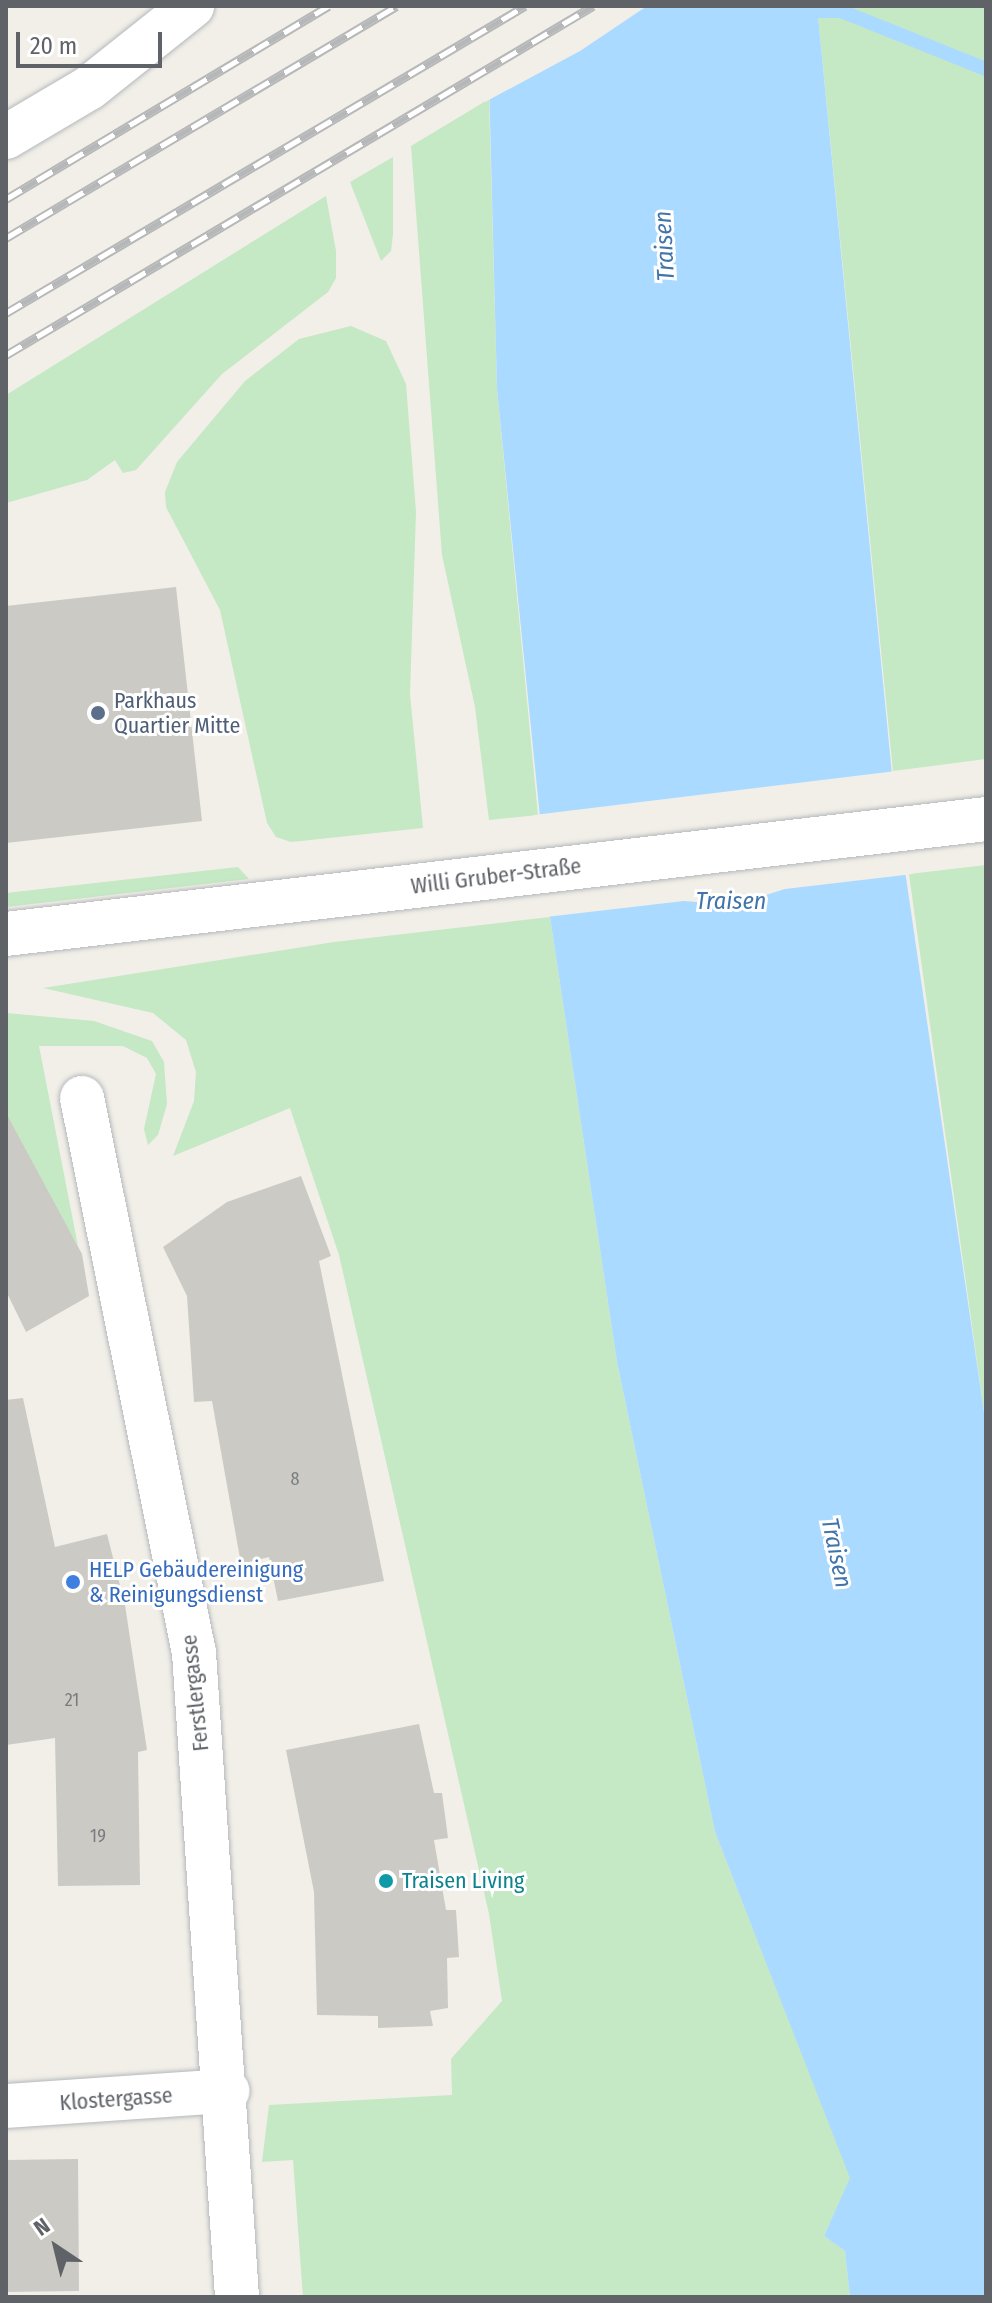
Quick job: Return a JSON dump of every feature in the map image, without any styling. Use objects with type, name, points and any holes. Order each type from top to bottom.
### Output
[{"type":"street","points":[[6,137],[89,88],[192,6]]},
{"type":"street","name":"Willi Gruber-Straße","points":[[6,934],[986,819]]},
{"type":"street","name":"Ferstlergasse","points":[[82,1098],[194,1653],[227,2091],[237,2297]]},
{"type":"street","name":"Klostergasse","points":[[6,2106],[227,2091]]},
{"type":"green space","points":[[817,6],[986,6],[986,759],[893,771]]},
{"type":"green space","points":[[489,99],[497,389],[538,815],[489,820],[475,707],[442,555],[411,146]]},
{"type":"green space","points":[[393,157],[393,234],[391,251],[381,261],[350,182]]},
{"type":"green space","points":[[326,196],[336,251],[336,278],[328,292],[222,374],[136,470],[123,473],[115,460],[87,480],[6,503],[6,395]]},
{"type":"green space","points":[[351,326],[386,341],[406,384],[416,512],[410,694],[423,828],[291,842],[276,837],[267,823],[220,610],[166,507],[165,492],[177,462],[245,381],[299,339]]},
{"type":"green space","points":[[986,865],[986,1426],[909,874]]},
{"type":"green space","points":[[238,867],[249,879],[6,907],[6,893]]},
{"type":"green space","points":[[550,917],[617,1362],[715,1832],[851,2178],[824,2236],[845,2251],[850,2297],[303,2297],[293,2160],[262,2162],[269,2105],[452,2095],[451,2059],[502,2001],[489,1914],[339,1255],[290,1108],[173,1156],[194,1101],[196,1072],[186,1040],[153,1013],[43,988],[334,942]]},
{"type":"green space","points":[[6,1013],[94,1021],[152,1041],[164,1062],[167,1104],[158,1135],[148,1145],[144,1129],[156,1074],[147,1058],[123,1046],[39,1046],[78,1246],[6,1122]]},
{"type":"water","name":"Traisen","points":[[487,6],[817,6],[894,795],[986,1426],[986,2297],[850,2297],[845,2251],[824,2236],[850,2178],[715,1832],[617,1362],[550,917],[497,389]]},
{"type":"pier","points":[[483,6],[647,6],[580,51],[485,102]]},
{"type":"pier","points":[[896,771],[913,874],[785,889],[735,905],[684,901],[546,917],[534,815]]},
{"type":"building","name":"Parkhaus Quartier Mitte","points":[[176,587],[202,821],[6,843],[6,606]]},
{"type":"building","points":[[6,1113],[82,1254],[89,1296],[26,1332],[6,1291]]},
{"type":"building","points":[[301,1176],[331,1256],[319,1261],[384,1581],[278,1601],[269,1557],[241,1564],[212,1401],[194,1402],[187,1296],[163,1247],[227,1202]]},
{"type":"building","points":[[23,1398],[55,1547],[107,1534],[125,1605],[147,1750],[138,1752],[140,1885],[58,1886],[55,1738],[6,1745],[6,1400]]},
{"type":"building","name":"Traisen Living","points":[[419,1724],[434,1793],[442,1793],[448,1838],[434,1840],[446,1910],[456,1910],[459,1957],[447,1958],[448,2008],[430,2011],[433,2026],[378,2028],[378,2016],[317,2015],[314,1892],[286,1750]]},
{"type":"building","points":[[78,2159],[79,2291],[6,2292],[6,2160]]},
{"type":"waterway","points":[[818,11],[841,11],[986,69]]},
{"type":"railway","points":[[6,199],[329,6]]},
{"type":"railway","points":[[6,238],[396,6]]},
{"type":"railway","points":[[6,313],[525,6]]},
{"type":"railway","points":[[6,355],[593,6]]},
{"type":"place","name":"Parkhaus Quartier Mitte","points":[[98,713]]},
{"type":"place","name":"HELP Gebäudereinigung & Reinigungsdienst","points":[[73,1582]]},
{"type":"place","name":"Traisen Living","points":[[386,1881]]}]
